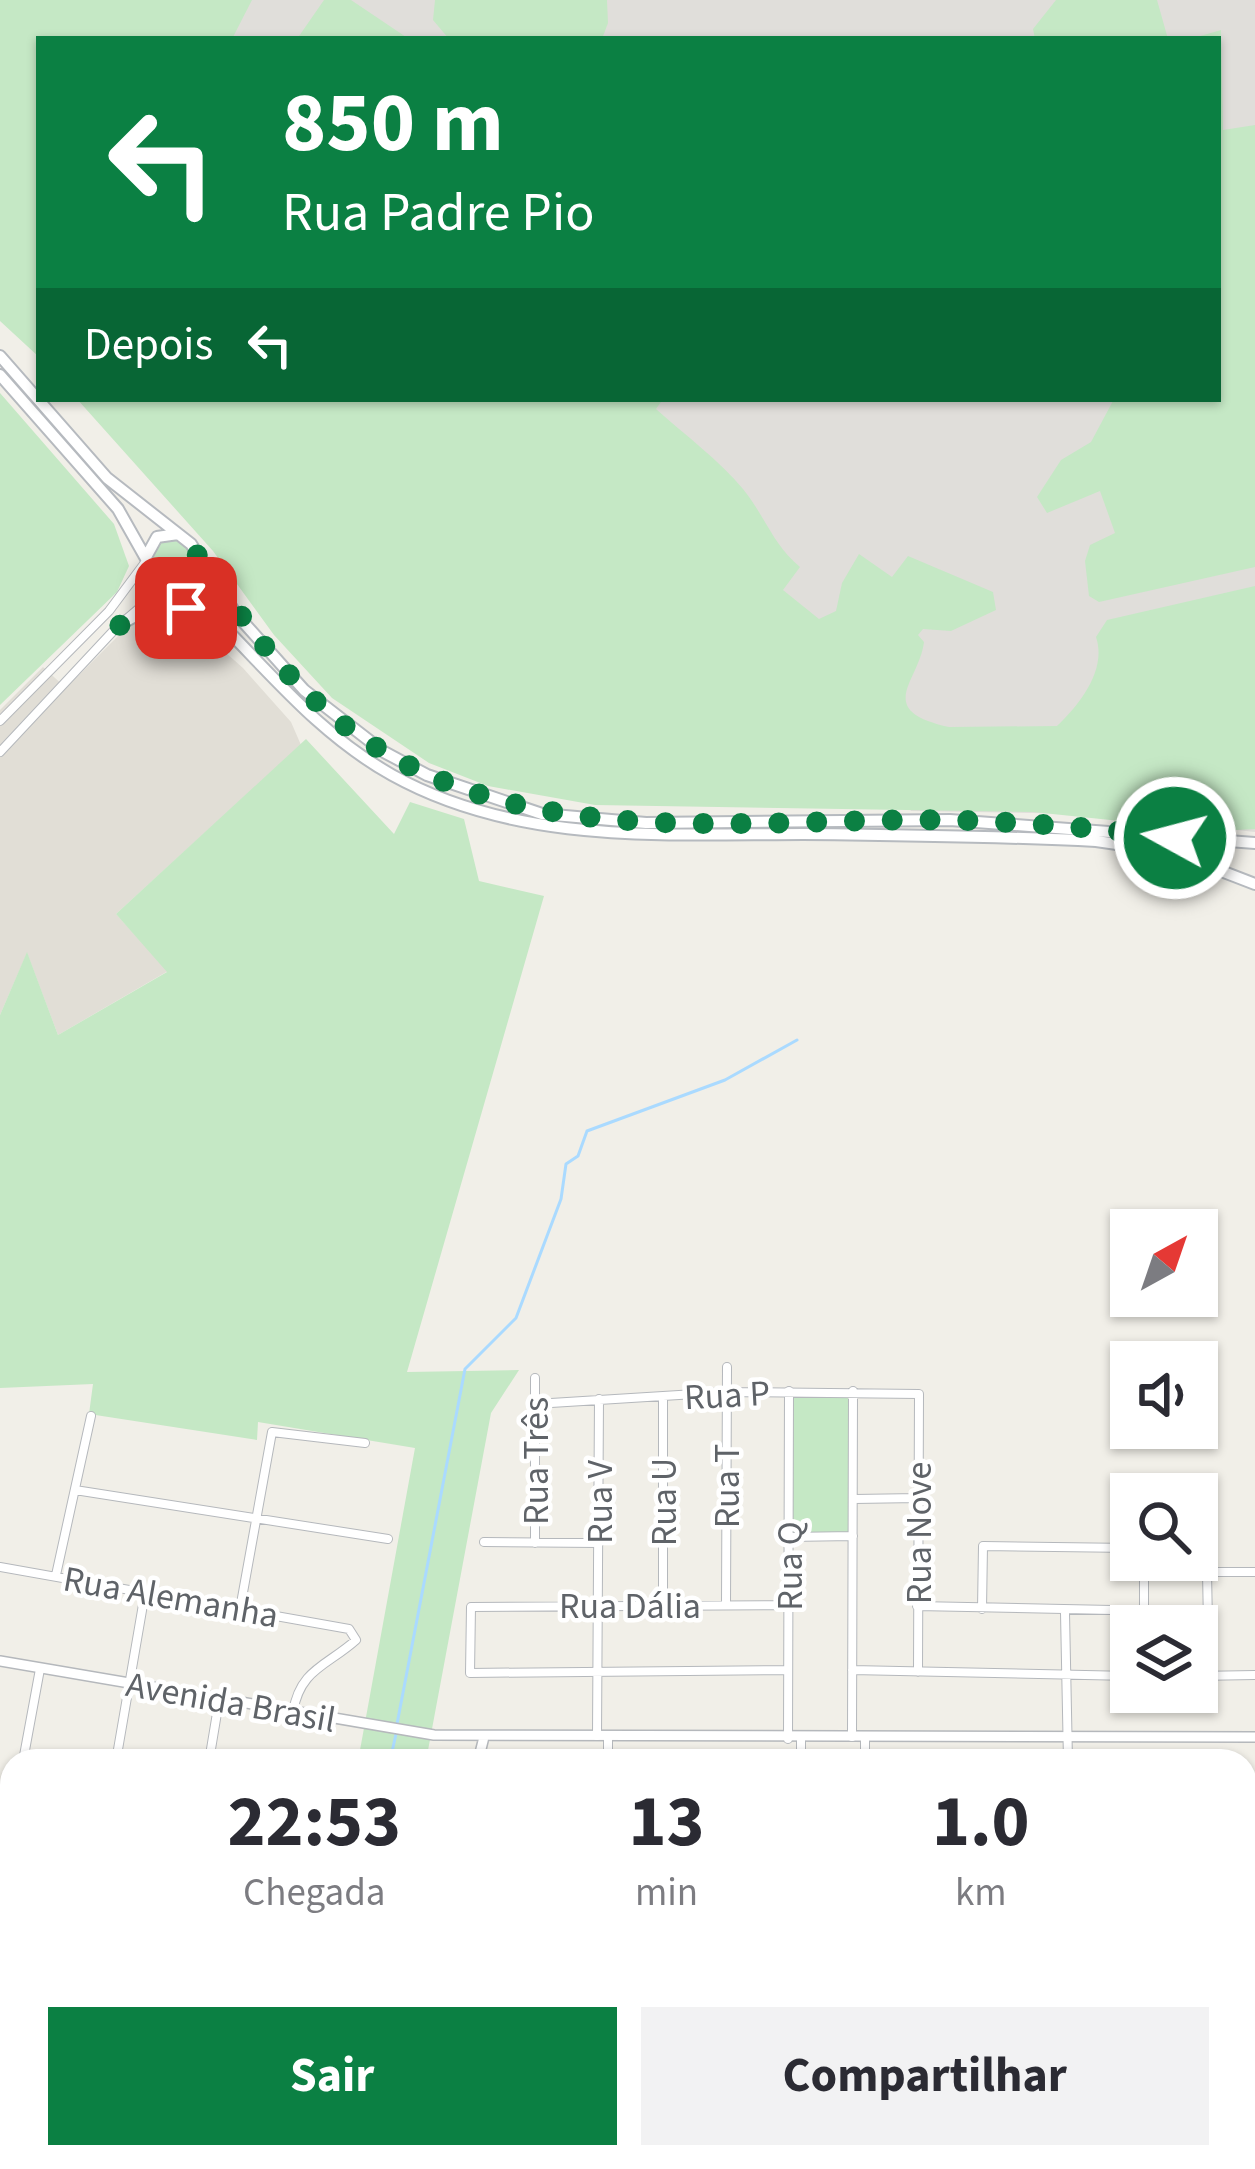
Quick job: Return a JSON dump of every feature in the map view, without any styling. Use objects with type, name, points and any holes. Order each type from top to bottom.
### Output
[{"type":"main road","points":[[0,356],[36,397]]},
{"type":"main road","points":[[0,375],[92,476],[147,558],[152,573],[171,582],[333,736],[394,776],[532,826],[637,834],[1096,841],[1172,852],[1255,884]]},
{"type":"main road","points":[[40,402],[107,478],[195,552],[236,614],[336,719],[428,775],[542,814],[646,823],[950,820],[1255,842]]},
{"type":"main road","points":[[147,558],[157,537],[179,535]]},
{"type":"main road","points":[[171,582],[194,568],[195,552]]},
{"type":"main road","points":[[118,627],[151,608],[173,605],[191,610],[254,661]]},
{"type":"street","points":[[0,721],[109,611],[147,558]]},
{"type":"street","points":[[0,752],[118,627],[171,582]]},
{"type":"street","name":"Rua T","points":[[726,1605],[727,1367]]},
{"type":"street","name":"Rua Três","points":[[535,1378],[535,1543]]},
{"type":"street","name":"Rua P","points":[[535,1404],[789,1391],[919,1394]]},
{"type":"street","name":"Rua Q","points":[[788,1740],[789,1391]]},
{"type":"street","points":[[852,1737],[854,1391]]},
{"type":"street","name":"Rua Nove","points":[[918,1672],[919,1394]]},
{"type":"street","name":"Rua U","points":[[663,1397],[663,1606]]},
{"type":"street","name":"Rua V","points":[[598,1399],[598,1669],[606,1749]]},
{"type":"street","points":[[56,1575],[91,1416]]},
{"type":"street","points":[[239,1609],[272,1432],[364,1443]]},
{"type":"street","points":[[75,1490],[388,1539]]},
{"type":"street","points":[[854,1498],[918,1498]]},
{"type":"street","points":[[789,1537],[853,1536]]},
{"type":"street","points":[[484,1541],[599,1544]]},
{"type":"street","points":[[982,1609],[982,1546],[1110,1548]]},
{"type":"street","name":"Rua Alemanha","points":[[0,1567],[341,1627],[356,1640],[312,1669],[297,1688],[293,1712]]},
{"type":"street","points":[[1208,1605],[1207,1572],[1255,1572]]},
{"type":"street","points":[[118,1749],[145,1593]]},
{"type":"street","name":"Rua Dália","points":[[598,1669],[470,1673],[471,1607],[788,1605]]},
{"type":"street","points":[[917,1606],[1110,1612]]},
{"type":"street","points":[[1065,1612],[1067,1749]]},
{"type":"street","name":"Avenida Brasil","points":[[0,1661],[218,1701],[397,1729],[484,1737],[1255,1738]]},
{"type":"street","points":[[25,1749],[40,1669]]},
{"type":"street","points":[[598,1669],[788,1670]]},
{"type":"street","points":[[852,1670],[1110,1676]]},
{"type":"street","points":[[1218,1676],[1255,1675]]},
{"type":"street","points":[[211,1749],[218,1701]]},
{"type":"street","points":[[481,1749],[484,1737]]},
{"type":"street","points":[[865,1737],[865,1749]]},
{"type":"street","points":[[801,1739],[801,1749]]},
{"type":"shaded area","points":[[87,0],[1255,0],[1255,832],[1093,814],[911,811],[598,402],[1221,402],[1221,36],[132,36]]},
{"type":"shaded area","points":[[166,613],[190,621],[243,668],[291,722],[301,745],[116,914],[168,971],[58,1035],[27,953],[0,1015],[0,710],[43,667],[66,688],[134,620]]},
{"type":"green space","points":[[0,0],[252,0],[234,36],[36,36],[36,354],[0,321]]},
{"type":"green space","points":[[324,0],[351,0],[405,36],[299,36]]},
{"type":"green space","points":[[435,0],[607,0],[603,36],[446,36],[433,20]]},
{"type":"green space","points":[[1056,0],[1157,0],[1167,36],[1034,36],[1033,29]]},
{"type":"green space","points":[[1221,30],[1223,130],[1255,125],[1255,567],[1099,602],[1089,596],[1085,561],[1090,545],[1115,533],[1100,491],[1047,513],[1037,497],[1061,460],[1091,442],[1112,402],[1221,402],[1221,36],[1200,36]]},
{"type":"green space","points":[[0,393],[114,524],[129,566],[117,592],[0,705]]},
{"type":"green space","points":[[80,402],[661,402],[656,409],[713,458],[751,499],[800,567],[783,590],[819,619],[836,611],[842,583],[859,554],[892,577],[908,556],[993,592],[996,610],[951,631],[923,629],[918,635],[924,642],[906,703],[926,720],[949,727],[1057,726],[1095,674],[1096,637],[1107,620],[1255,586],[1255,829],[1217,831],[1033,812],[595,805],[488,786],[429,763],[332,698],[274,635],[213,551]]},
{"type":"green space","points":[[171,540],[184,545],[189,558],[184,571],[171,576],[158,571],[153,558],[158,545]]},
{"type":"green space","points":[[306,739],[394,834],[410,802],[464,819],[479,881],[544,896],[407,1372],[519,1370],[491,1413],[428,1749],[360,1749],[415,1448],[258,1422],[257,1440],[89,1414],[93,1384],[0,1388],[0,1015],[27,952],[58,1035],[167,972],[116,914]]},
{"type":"green space","points":[[792,1393],[848,1393],[848,1535],[792,1534]]},
{"type":"waterway","points":[[397,1724],[465,1369],[516,1318],[561,1199],[566,1164],[578,1156],[587,1131],[725,1080],[797,1040]]},
{"type":"waterway","points":[[393,1749],[396,1734]]},
{"type":"route","points":[[186,608],[151,608],[118,627],[170,582],[188,575],[194,568],[195,552],[236,614],[336,719],[428,775],[542,814],[646,823],[950,820],[1100,828],[1175,838]]}]
